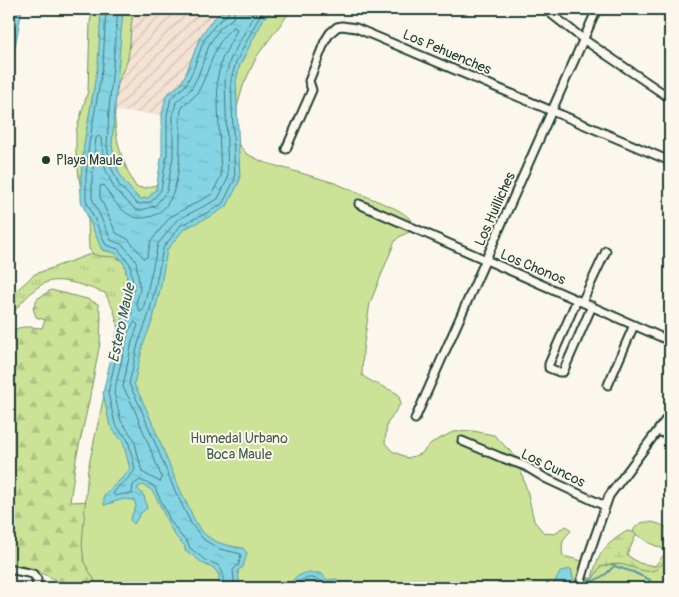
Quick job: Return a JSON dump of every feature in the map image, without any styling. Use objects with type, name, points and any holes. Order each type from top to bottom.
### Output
[{"type":"street","points":[[545,9],[583,39],[670,98]]},
{"type":"street","name":"Los Huilliches","points":[[415,419],[597,9]]},
{"type":"street","name":"Los Pehuenches","points":[[286,149],[312,90],[309,81],[325,41],[334,30],[342,26],[356,28],[670,161]]},
{"type":"street","name":"Los Chonos","points":[[358,204],[670,341]]},
{"type":"street","points":[[592,306],[563,372],[549,368],[549,364],[606,251]]},
{"type":"street","points":[[608,385],[634,325]]},
{"type":"street","points":[[579,588],[605,506],[612,491],[670,414]]},
{"type":"street","points":[[658,431],[670,436]]},
{"type":"street","name":"Los Cuncos","points":[[462,441],[525,466],[545,478],[605,506]]},
{"type":"street","points":[[9,569],[33,574],[37,579],[36,588]]},
{"type":"shaded area","points":[[128,9],[226,9],[212,20],[181,84],[166,95],[162,115],[114,111]]},
{"type":"green space","name":"Humedal Urbano Boca Maule","points":[[93,9],[134,9],[128,58],[119,80],[116,94],[115,122],[120,149],[129,175],[136,187],[145,188],[156,185],[162,177],[241,9],[292,9],[257,56],[243,86],[236,111],[238,144],[247,154],[263,162],[335,183],[396,209],[408,217],[413,224],[411,231],[395,241],[370,303],[363,350],[362,375],[398,394],[401,403],[387,424],[385,443],[392,451],[408,458],[421,454],[431,443],[453,432],[473,431],[494,435],[517,458],[534,521],[544,533],[555,534],[567,526],[571,531],[563,542],[563,556],[590,563],[584,576],[593,579],[600,567],[612,564],[621,564],[648,571],[658,568],[666,557],[663,549],[649,543],[633,532],[639,524],[650,522],[670,530],[670,588],[588,588],[579,586],[578,588],[99,588],[84,562],[82,545],[88,469],[117,336],[128,307],[132,288],[127,263],[115,257],[93,254],[89,249],[88,218],[81,192],[76,153],[76,131],[88,91],[90,22]]},
{"type":"green space","points":[[102,250],[115,253],[125,265],[129,290],[124,303],[127,312],[118,327],[114,311],[105,293],[61,281],[47,282],[36,288],[9,317],[9,297],[35,274]]},
{"type":"green space","points":[[51,290],[87,299],[98,304],[101,316],[100,343],[76,459],[70,502],[92,501],[117,588],[72,588],[33,569],[9,563],[9,336],[19,328],[42,328],[45,320],[36,317],[33,308],[37,299]]},
{"type":"green space","points":[[627,531],[637,533],[627,555],[639,563],[655,566],[670,547],[670,588],[589,588],[600,555],[610,543]]},
{"type":"water","points":[[9,9],[22,9],[9,79]]},
{"type":"water","points":[[101,9],[123,9],[112,145],[121,175],[140,199],[148,198],[156,189],[162,154],[162,115],[166,95],[181,84],[200,37],[212,20],[226,9],[275,9],[264,18],[240,65],[236,81],[240,180],[227,206],[184,229],[167,250],[153,319],[143,345],[134,384],[180,489],[203,533],[215,541],[243,548],[247,553],[243,567],[238,570],[240,588],[219,588],[219,575],[214,568],[185,551],[185,546],[174,533],[152,491],[148,488],[142,485],[137,488],[144,496],[147,508],[141,513],[134,524],[130,520],[136,506],[134,500],[124,499],[104,505],[104,496],[130,469],[123,442],[110,426],[103,393],[118,327],[127,312],[124,303],[129,290],[125,265],[115,253],[102,250],[81,201],[84,144],[98,64]]},
{"type":"water","points":[[571,569],[574,581],[568,584],[566,588],[551,588],[561,571]]},
{"type":"water","points":[[305,573],[321,573],[327,580],[337,579],[345,587],[352,588],[285,588],[296,577]]},
{"type":"waterway","name":"Estero Maule","points":[[585,579],[594,581],[606,574],[614,566],[650,580],[652,588]]},
{"type":"place","name":"Playa Maule","points":[[46,160]]}]
